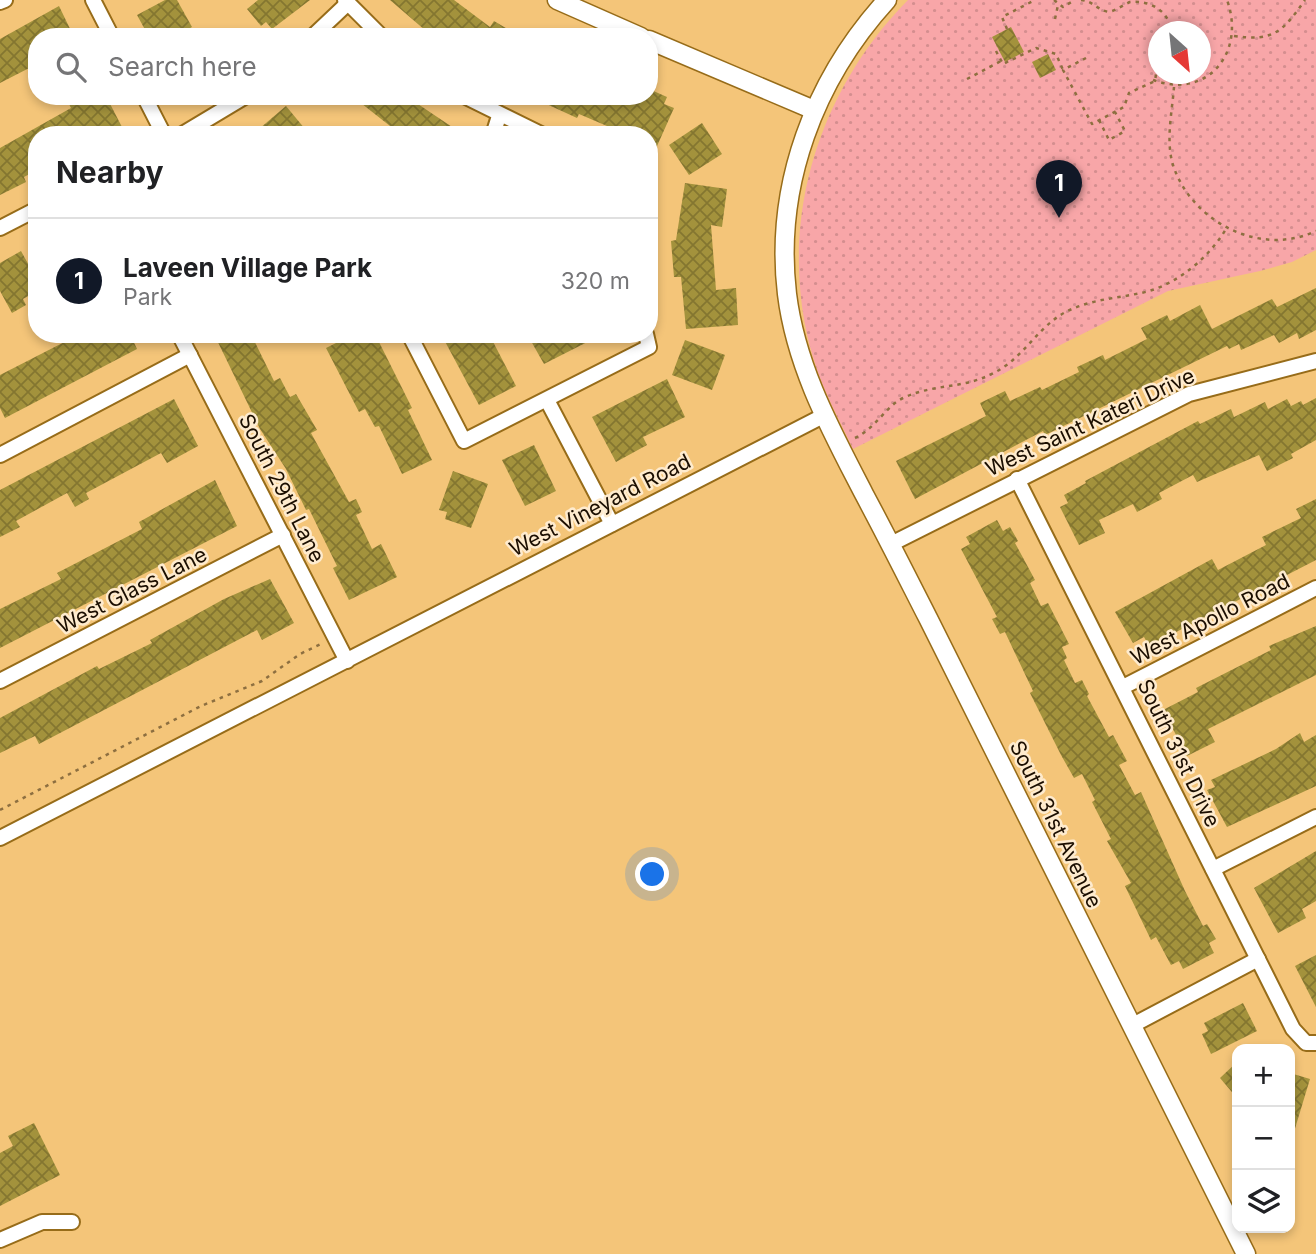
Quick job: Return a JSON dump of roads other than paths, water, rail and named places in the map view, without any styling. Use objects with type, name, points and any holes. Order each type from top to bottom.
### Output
[{"type":"street","points":[[0,2],[5,0]]},
{"type":"street","points":[[93,0],[107,28]]},
{"type":"street","points":[[557,0],[621,28]]},
{"type":"street","points":[[823,416],[808,380],[791,319],[786,265],[789,199],[797,158],[814,110],[846,51],[887,0]]},
{"type":"street","points":[[321,28],[347,2],[373,28]]},
{"type":"street","points":[[658,44],[814,110]]},
{"type":"street","points":[[149,105],[159,126]]},
{"type":"street","points":[[196,126],[231,105]]},
{"type":"street","points":[[480,105],[522,126]]},
{"type":"street","points":[[496,126],[499,116]]},
{"type":"street","points":[[0,228],[28,214]]},
{"type":"street","name":"South 29th Lane","points":[[184,343],[347,661]]},
{"type":"street","points":[[414,343],[464,441],[547,400],[643,343]]},
{"type":"street","points":[[0,455],[190,355]]},
{"type":"street","name":"West Saint Kateri Drive","points":[[891,544],[1189,394],[1316,361]]},
{"type":"street","points":[[547,400],[612,524]]},
{"type":"street","name":"West Vineyard Road","points":[[0,838],[823,416]]},
{"type":"street","name":"South 31st Avenue","points":[[823,416],[891,544],[1246,1254]]},
{"type":"street","name":"South 31st Drive","points":[[1017,479],[1293,1029],[1311,1043]]},
{"type":"street","name":"West Glass Lane","points":[[0,681],[282,536]]},
{"type":"street","name":"West Apollo Road","points":[[1123,687],[1316,588]]},
{"type":"street","points":[[1213,869],[1316,817]]},
{"type":"street","points":[[1131,1026],[1258,959]]},
{"type":"street","points":[[0,1240],[42,1222],[72,1222]]},
{"type":"place","name":"Laveen Village Park","points":[[1059,218]]}]
